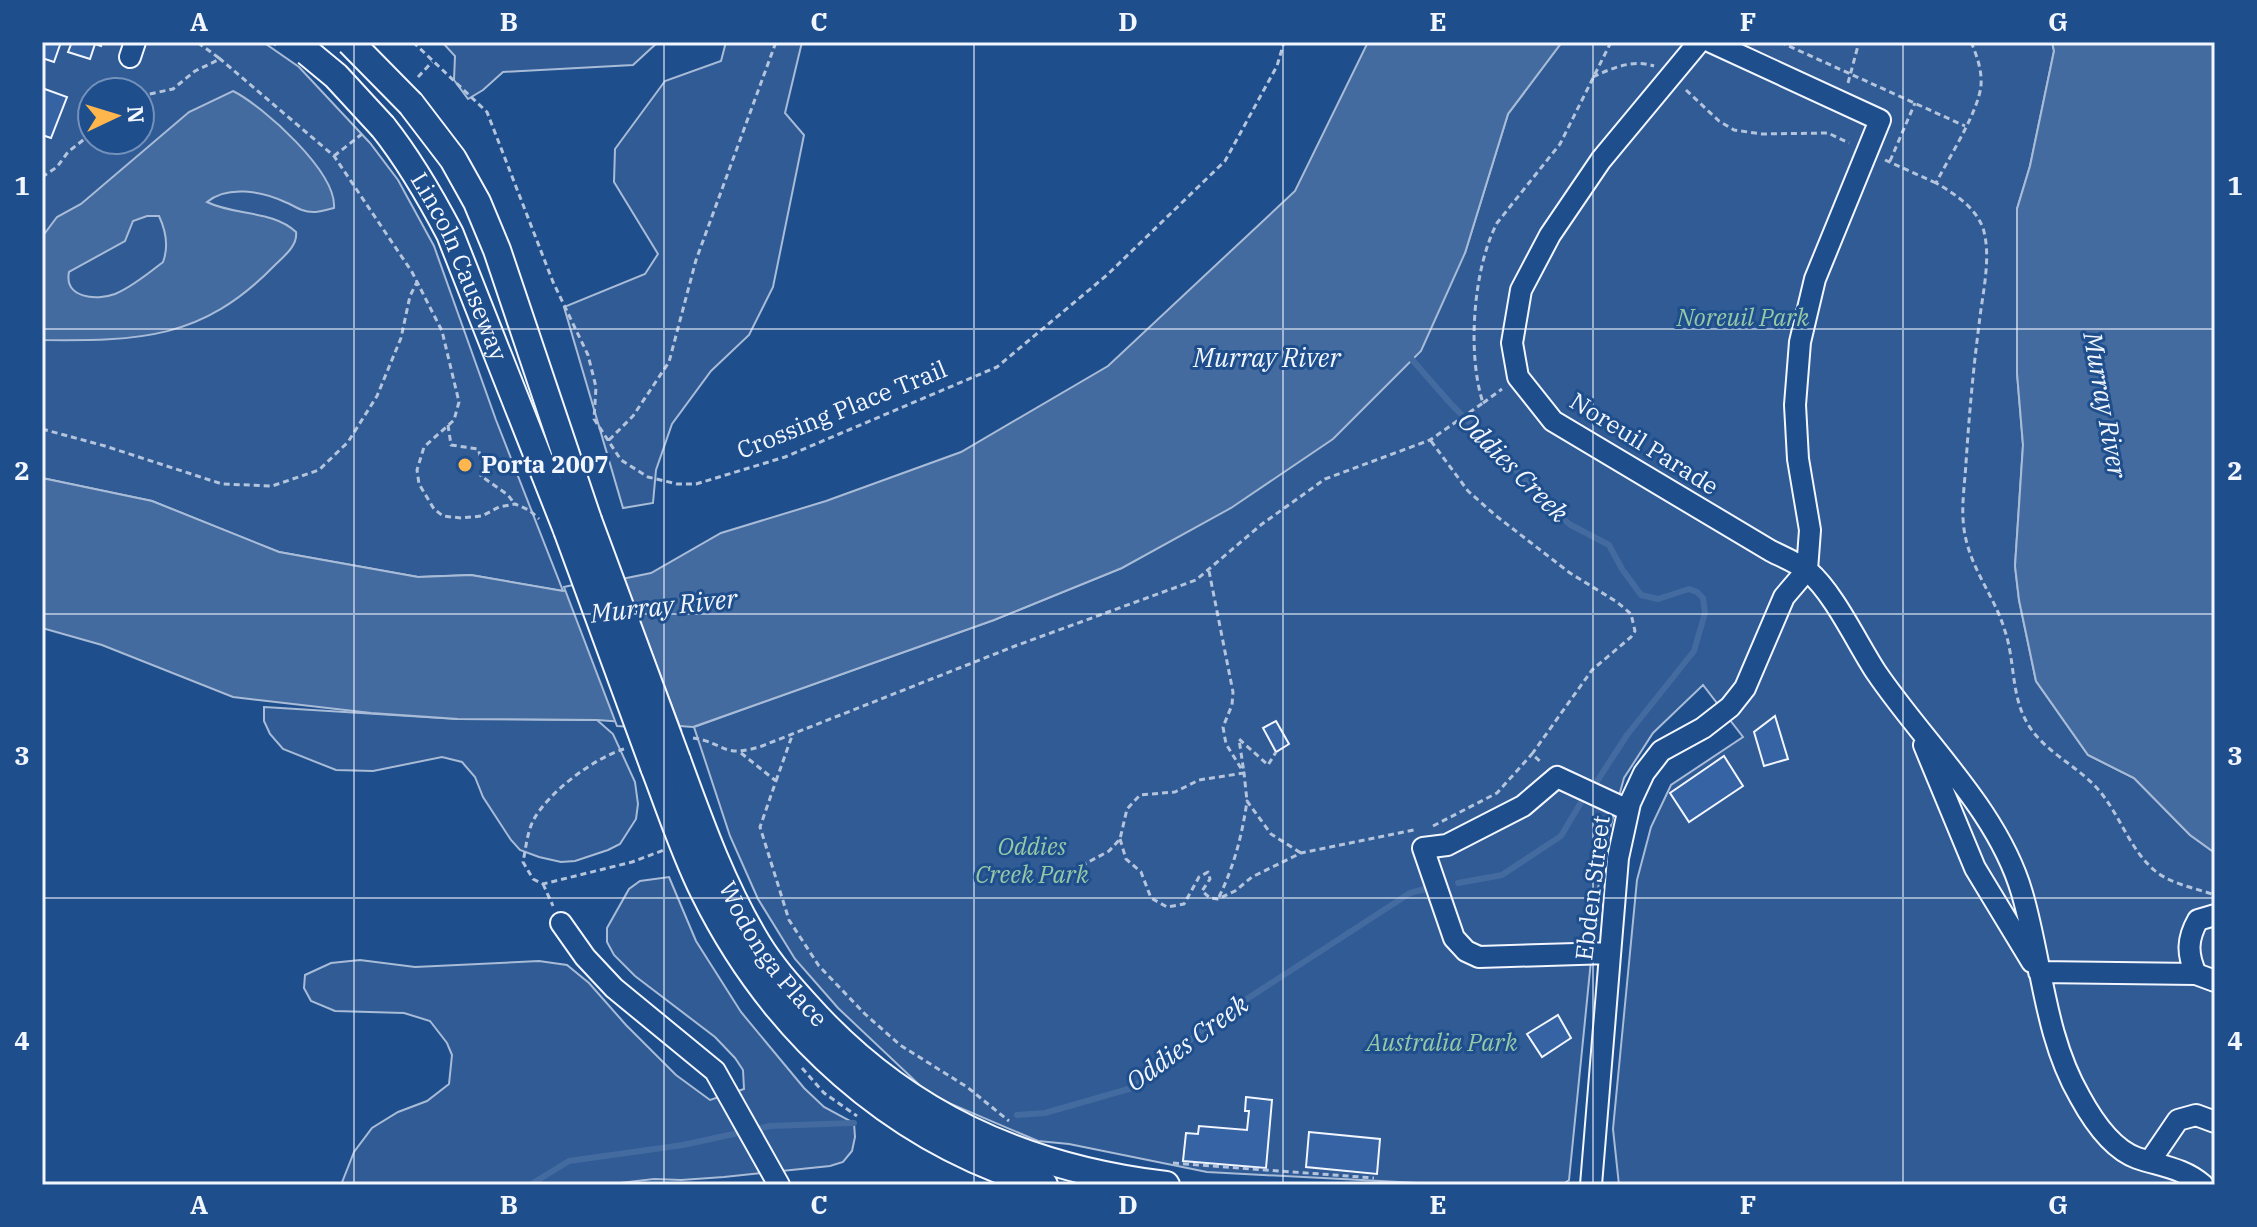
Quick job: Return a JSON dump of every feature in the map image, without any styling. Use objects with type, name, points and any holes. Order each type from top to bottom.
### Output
[{"type":"main road","name":"Lincoln Causeway","points":[[350,42],[411,104],[453,159],[482,214],[497,250],[566,524]]},
{"type":"main road","name":"Lincoln Causeway","points":[[287,45],[336,76],[405,154],[426,188],[450,234],[566,524]]},
{"type":"main road","name":"Wodonga Place","points":[[566,524],[672,755],[714,859],[758,944],[777,972],[852,1052],[886,1080],[939,1116],[985,1138],[1034,1156],[1125,1180],[1169,1174]]},
{"type":"main road","name":"Wodonga Place","points":[[672,755],[702,889],[721,925],[759,983],[796,1030],[851,1083],[908,1124],[969,1158],[1008,1175],[1044,1185]]},
{"type":"lane","points":[[1518,377],[1512,343],[1515,314],[1521,290],[1533,266],[1550,235],[1601,160],[1699,42]]},
{"type":"lane","points":[[1711,42],[1880,120],[1815,279],[1800,342],[1795,405],[1798,459],[1810,530],[1807,570]]},
{"type":"lane","name":"Noreuil Parade","points":[[1518,377],[1553,421],[1807,570],[1824,589],[1876,672],[1918,730],[1959,777],[2000,840],[2022,892],[2060,1056],[2080,1098],[2106,1135],[2123,1151],[2188,1173],[2203,1185]]},
{"type":"lane","name":"Ebden Street","points":[[1591,1185],[1618,858],[1628,810],[1644,773],[1661,751],[1703,728],[1730,707],[1745,688],[1784,597],[1807,570]]},
{"type":"lane","name":"Noreuil Parade","points":[[1918,730],[1975,868],[2039,972]]},
{"type":"lane","points":[[1610,953],[1479,957],[1466,951],[1454,938],[1423,848],[1447,845],[1523,806],[1557,777],[1628,810]]},
{"type":"lane","points":[[2206,977],[2190,961],[2191,933],[2198,920],[2215,915]]},
{"type":"lane","points":[[561,923],[585,957],[614,988],[715,1071],[779,1185]]},
{"type":"lane","points":[[2039,972],[2206,977]]},
{"type":"lane","points":[[2150,1161],[2178,1120],[2196,1115],[2215,1122]]},
{"type":"path","points":[[197,42],[334,156],[417,282],[442,331],[459,402],[454,420],[424,447],[417,470],[419,484],[434,509],[443,516],[461,518],[482,516],[499,507],[515,504]]},
{"type":"path","name":"Crossing Place Trail","points":[[413,42],[487,112],[553,282],[588,355],[596,387],[594,419],[621,460],[648,477],[677,484],[696,484],[785,457],[997,367],[1107,275],[1225,161],[1277,66],[1284,42]]},
{"type":"path","points":[[608,441],[633,416],[669,362],[696,260],[776,42]]},
{"type":"path","points":[[1483,403],[1476,383],[1474,358],[1479,289],[1490,235],[1560,144],[1611,42]]},
{"type":"path","points":[[1780,42],[1965,126]]},
{"type":"path","points":[[1841,101],[1859,42]]},
{"type":"path","points":[[1936,183],[1981,86],[1979,61],[1971,42]]},
{"type":"path","points":[[156,93],[173,89],[195,71],[219,58]]},
{"type":"path","points":[[1592,77],[1616,66],[1644,63],[1659,67],[1719,121],[1734,130],[1762,134],[1828,133],[1868,153]]},
{"type":"path","points":[[1915,103],[1890,161],[1957,195],[1975,213],[1985,239],[1986,264],[1969,404],[1963,518],[1972,559],[2005,631],[2016,698],[2031,729],[2052,751],[2094,785],[2110,805],[2132,845],[2155,871],[2175,882],[2215,895]]},
{"type":"path","points":[[42,177],[57,167],[76,146]]},
{"type":"path","points":[[42,429],[222,484],[272,486],[319,470],[348,442],[377,396],[401,338],[410,296],[417,282]]},
{"type":"path","points":[[741,753],[1015,646],[1196,580],[1262,524],[1325,479],[1430,440],[1518,377]]},
{"type":"path","points":[[448,425],[451,445],[478,449],[484,467],[481,476],[508,495],[515,504],[566,524]]},
{"type":"path","points":[[1120,839],[1126,859],[1141,872],[1151,898],[1167,907],[1184,904],[1199,877],[1208,872],[1210,879],[1202,891],[1210,898],[1218,899],[1235,891],[1252,877],[1301,853],[1439,825],[1497,793],[1532,754],[1592,670],[1631,637],[1635,624],[1631,614],[1570,573],[1468,491],[1430,440]]},
{"type":"path","points":[[1209,569],[1233,692],[1232,705],[1223,727],[1224,735],[1226,744],[1244,773]]},
{"type":"path","points":[[793,733],[760,827],[789,920],[819,966],[865,1014],[900,1045],[967,1087],[1009,1121]]},
{"type":"path","points":[[1218,899],[1232,870],[1242,836],[1247,801],[1239,739],[1268,765],[1276,752]]},
{"type":"path","points":[[672,755],[708,740],[720,749],[741,753],[776,781]]},
{"type":"path","points":[[561,923],[543,884],[533,879],[523,862],[535,818],[583,769],[631,747]]},
{"type":"path","points":[[1532,754],[1557,777]]},
{"type":"path","points":[[1081,866],[1109,851],[1120,839],[1127,809],[1140,795],[1175,792],[1199,780],[1244,773]]},
{"type":"path","points":[[1247,801],[1271,834],[1301,853]]},
{"type":"path","points":[[543,884],[632,862],[664,850]]},
{"type":"path","points":[[1169,1174],[1374,1178]]},
{"type":"shaded area","points":[[42,42],[263,42],[299,67],[370,143],[398,180],[434,246],[496,420],[563,591],[471,575],[418,577],[279,552],[152,501],[42,478]]},
{"type":"shaded area","points":[[442,42],[658,42],[633,65],[503,72],[468,99],[454,80],[455,56]]},
{"type":"shaded area","points":[[726,42],[802,42],[785,113],[804,135],[773,287],[749,335],[711,371],[672,424],[656,470],[653,503],[623,508],[564,307],[645,274],[658,254],[614,182],[615,149],[665,81],[721,61]]},
{"type":"shaded area","points":[[1562,42],[2052,42],[2054,51],[2030,166],[2017,209],[2017,373],[2023,445],[2015,566],[2019,600],[2036,681],[2088,755],[2134,778],[2190,835],[2215,853],[2215,1185],[1619,1185],[1613,1129],[1637,880],[1651,827],[1671,785],[1743,737],[1703,685],[1653,733],[1624,778],[1601,861],[1569,1180],[1562,1185],[1457,1185],[1207,1172],[1069,1144],[1038,1141],[930,1095],[838,1008],[795,959],[758,899],[730,836],[694,727],[994,620],[1122,568],[1465,253],[1508,114]]},
{"type":"shaded area","points":[[264,707],[458,719],[597,720],[613,734],[635,782],[638,804],[636,819],[620,844],[608,850],[575,861],[561,862],[539,857],[520,850],[511,840],[483,797],[475,777],[462,762],[442,757],[373,771],[336,770],[283,749],[264,721]]},
{"type":"shaded area","points":[[669,877],[696,941],[741,1012],[804,1088],[824,1107],[854,1123],[852,1151],[843,1162],[724,1177],[654,1179],[603,1185],[341,1185],[354,1152],[372,1128],[398,1112],[427,1101],[449,1084],[452,1055],[430,1021],[404,1013],[335,1011],[311,1001],[304,988],[305,975],[331,963],[360,960],[415,967],[539,961],[567,965],[589,983],[676,1075],[710,1100],[744,1089],[743,1070],[735,1058],[715,1037],[635,976],[614,955],[607,942],[607,928],[629,889],[640,881]]},
{"type":"water","name":"Murray River","points":[[1368,42],[1562,42],[1508,114],[1465,253],[1421,351],[1333,439],[1231,508],[1122,568],[994,620],[693,727],[597,720],[458,719],[371,713],[233,697],[102,645],[42,628],[42,478],[152,501],[279,552],[418,577],[471,575],[563,591],[651,573],[721,533],[826,501],[961,452],[1108,366],[1295,191]]},
{"type":"water","name":"Murray River","points":[[2052,42],[2215,42],[2215,853],[2190,835],[2134,778],[2088,755],[2036,681],[2019,600],[2015,566],[2023,445],[2017,373],[2017,209],[2030,166],[2054,51]]},
{"type":"water","points":[[233,91],[279,125],[311,159],[332,193],[334,208],[306,211],[276,198],[245,192],[224,193],[215,197],[207,202],[276,220],[296,232],[295,242],[289,251],[247,290],[221,309],[167,331],[139,337],[42,340],[42,237],[57,217],[81,204],[137,156],[156,156],[156,140],[189,112]],"holes":[[[159,216],[166,239],[163,262],[128,288],[107,296],[91,297],[71,287],[69,272],[125,241],[133,221]]]},
{"type":"pier","points":[[622,574],[681,730],[617,726],[564,587]]},
{"type":"building","points":[[42,42],[61,42],[54,62],[42,58]]},
{"type":"building","points":[[72,42],[102,42],[101,46],[95,44],[90,59],[68,52]]},
{"type":"building","points":[[42,88],[67,97],[51,138],[42,135]]},
{"type":"building","points":[[1775,716],[1788,759],[1764,766],[1754,732]]},
{"type":"building","points":[[1276,721],[1289,744],[1276,752],[1263,728]]},
{"type":"building","points":[[1724,756],[1743,786],[1689,822],[1670,793]]},
{"type":"building","points":[[1558,1015],[1571,1038],[1542,1057],[1527,1034]]},
{"type":"building","points":[[1246,1097],[1272,1100],[1266,1168],[1183,1161],[1186,1133],[1198,1134],[1199,1126],[1247,1130],[1249,1111],[1245,1111]]},
{"type":"building","points":[[1309,1132],[1380,1139],[1377,1174],[1306,1167]]},
{"type":"waterway","name":"Oddies Creek","points":[[1408,355],[1451,404],[1569,524],[1609,545],[1641,595],[1658,599],[1689,589],[1703,598],[1705,613],[1694,651],[1627,735],[1594,786]]},
{"type":"waterway","name":"Oddies Creek","points":[[1458,883],[1502,875],[1561,836],[1583,799]]},
{"type":"waterway","name":"Oddies Creek","points":[[1017,1115],[1045,1113],[1132,1088],[1213,1021],[1410,893],[1425,889]]},
{"type":"waterway","name":"Oddies Creek","points":[[530,1185],[569,1161],[683,1145],[770,1126],[854,1123]]},
{"type":"place","name":"Porta 2007","points":[[465,465]]},
{"type":"park label","name":"Noreuil Park","points":[[1743,318]]},
{"type":"park label","name":"Oddies Creek Park","points":[[1032,861]]},
{"type":"park label","name":"Australia Park","points":[[1442,1043]]}]
